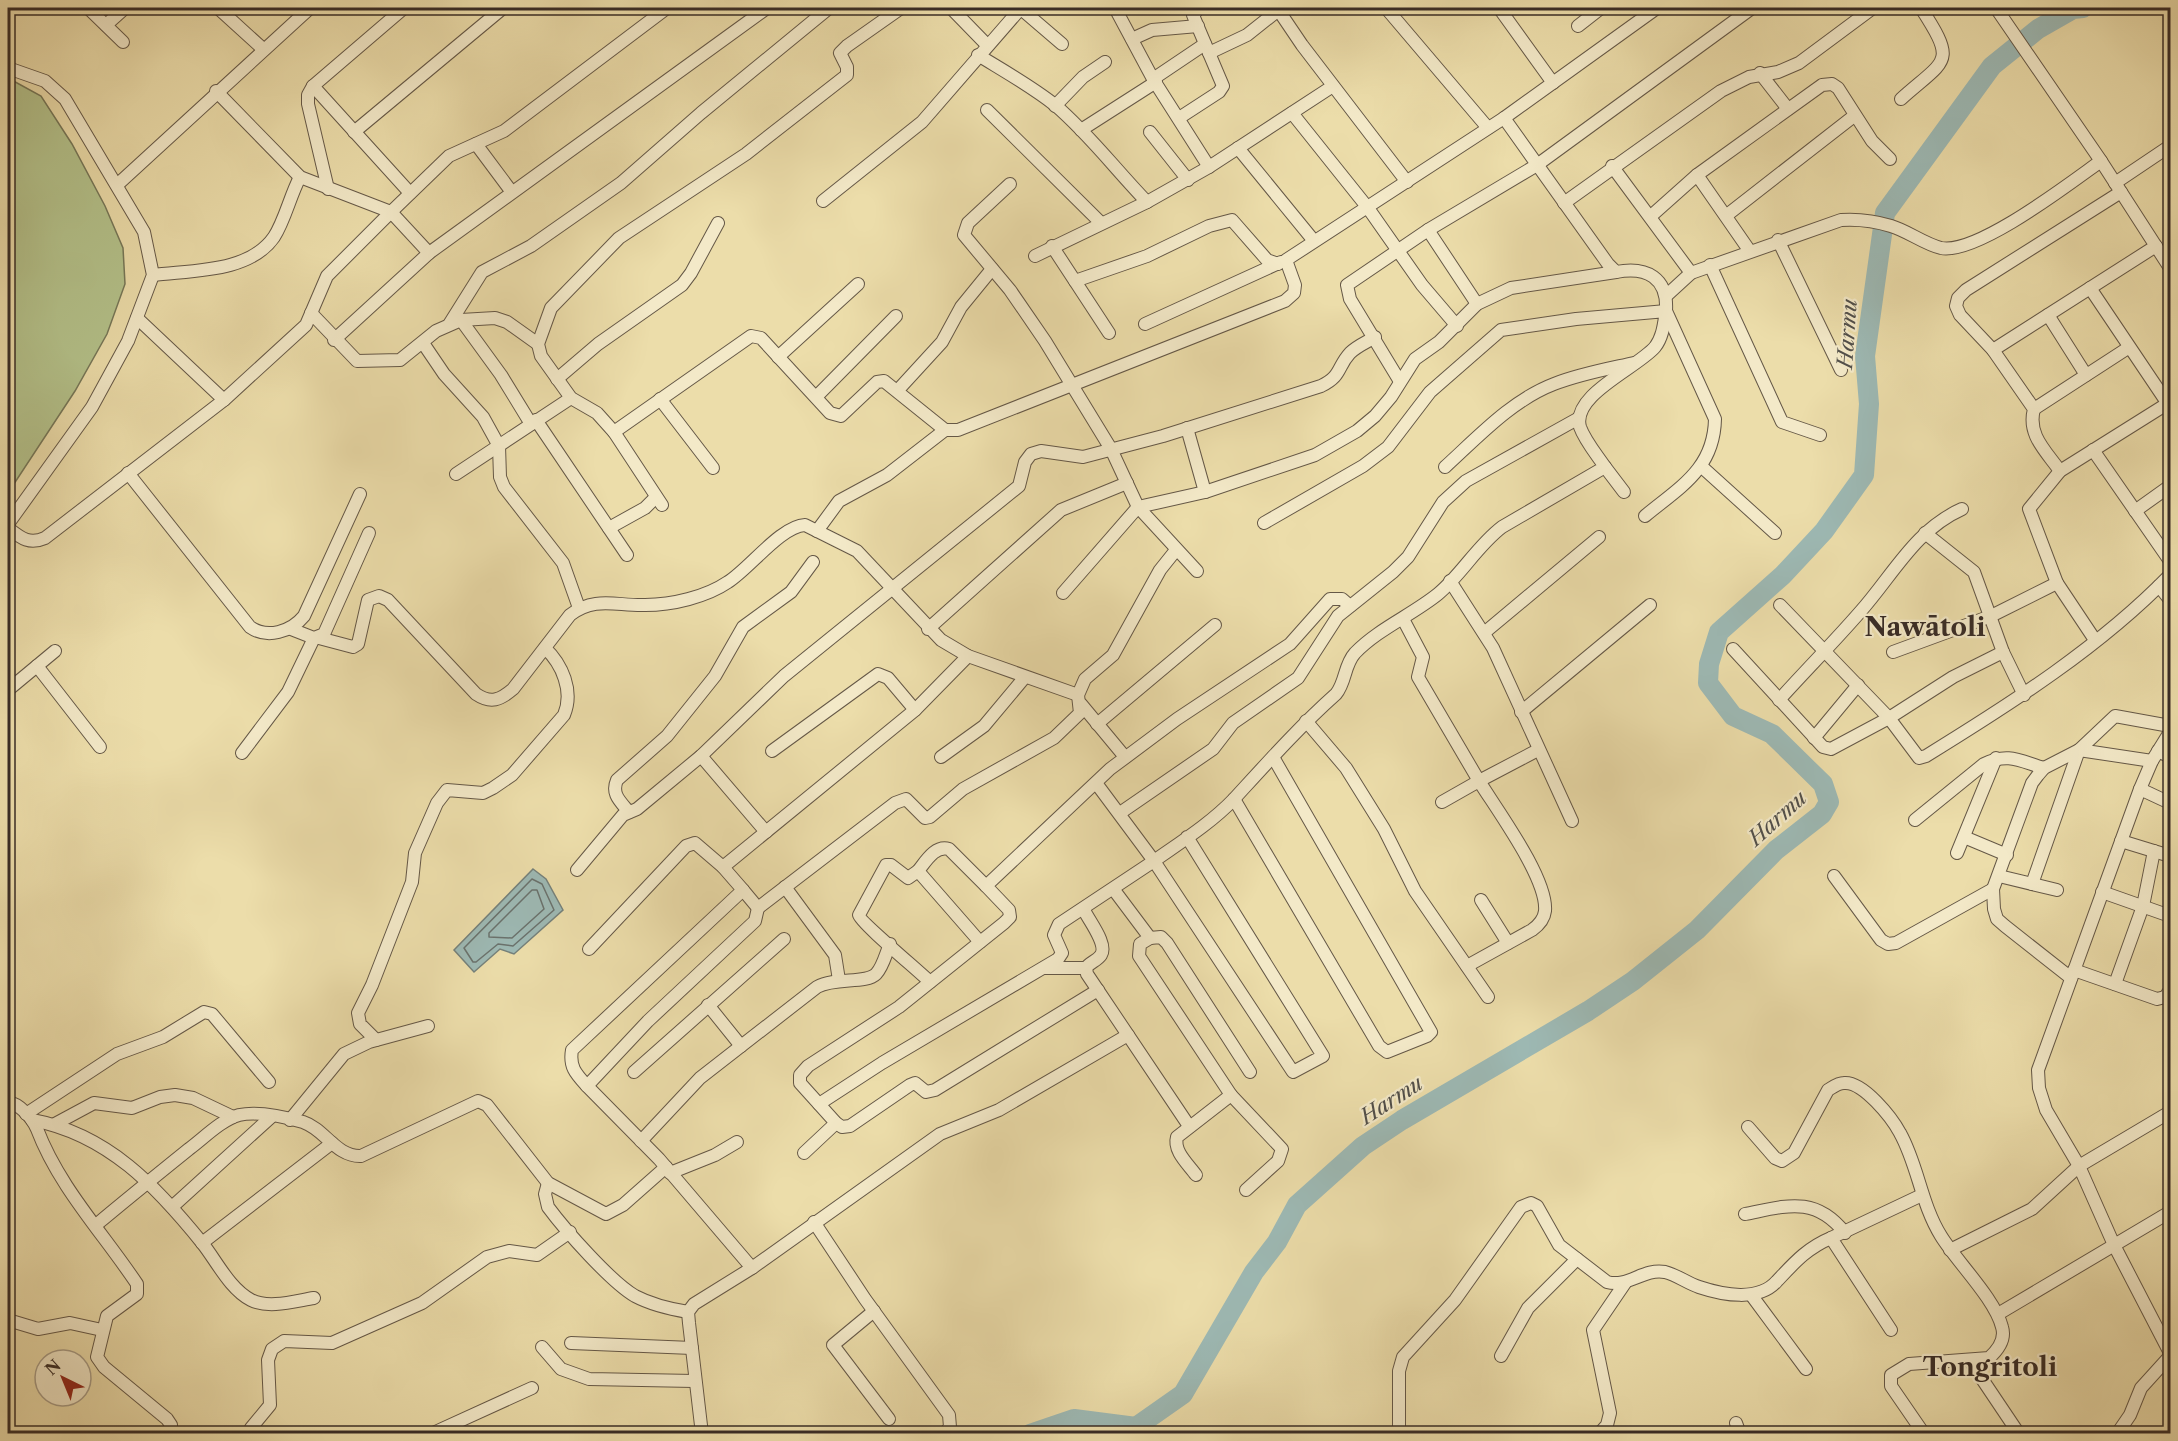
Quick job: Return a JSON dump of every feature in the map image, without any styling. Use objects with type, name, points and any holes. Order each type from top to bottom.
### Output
[{"type":"street","points":[[88,8],[123,42]]},
{"type":"street","points":[[106,25],[124,8]]},
{"type":"street","points":[[218,8],[263,49]]},
{"type":"street","points":[[117,185],[216,91],[310,8]]},
{"type":"street","points":[[328,189],[308,104],[308,95],[313,86],[404,8]]},
{"type":"street","points":[[354,132],[503,8]]},
{"type":"street","points":[[8,68],[45,81],[65,99],[144,232],[153,275],[129,341],[92,407],[8,526],[24,539],[34,542],[45,538],[224,400],[306,325],[327,276],[449,156],[504,131],[667,8]]},
{"type":"street","points":[[334,339],[429,254],[511,191],[767,8]]},
{"type":"street","points":[[311,313],[357,361],[400,360],[455,321],[482,272],[531,246],[621,183],[700,113],[830,8]]},
{"type":"street","points":[[609,528],[659,501],[614,432],[597,413],[571,398],[541,356],[538,344],[551,308],[619,238],[746,154],[847,75],[840,53],[902,8]]},
{"type":"street","points":[[951,8],[987,45]]},
{"type":"street","points":[[823,201],[922,122],[1020,8],[1062,44]]},
{"type":"street","points":[[1115,8],[1155,81],[1209,167]]},
{"type":"street","points":[[1179,118],[1219,92],[1223,86],[1193,15],[1199,8]]},
{"type":"street","points":[[1081,130],[1207,49],[1247,35],[1279,8],[1333,86],[1407,182]]},
{"type":"street","points":[[1386,8],[1488,128]]},
{"type":"street","points":[[1499,8],[1553,83]]},
{"type":"street","points":[[1578,26],[1602,8]]},
{"type":"street","points":[[1145,324],[1282,262],[1504,118],[1657,8]]},
{"type":"street","points":[[1399,380],[1376,337],[1350,299],[1347,285],[1428,230],[1537,165],[1752,8]]},
{"type":"street","points":[[1564,203],[1612,166],[1721,91],[1760,74],[1778,72],[1798,63],[1873,8]]},
{"type":"street","points":[[1901,99],[1941,64],[1944,53],[1943,42],[1921,8]]},
{"type":"street","points":[[1996,8],[2156,246],[2169,261]]},
{"type":"street","points":[[1132,39],[1152,30],[1198,26]]},
{"type":"street","points":[[978,55],[1032,88],[1055,106],[1081,130],[1147,202]]},
{"type":"street","points":[[1055,106],[1083,77],[1105,62]]},
{"type":"street","points":[[1760,74],[1788,110]]},
{"type":"street","points":[[1651,216],[1696,175],[1822,85],[1832,84],[1838,88],[1872,141],[1890,159]]},
{"type":"street","points":[[313,86],[410,193]]},
{"type":"street","points":[[1035,256],[1188,180],[1333,86]]},
{"type":"street","points":[[216,91],[300,177],[391,212],[429,254]]},
{"type":"street","points":[[987,110],[1100,222]]},
{"type":"street","points":[[1292,113],[1368,208],[1422,285],[1457,326]]},
{"type":"street","points":[[1727,215],[1854,116]]},
{"type":"street","points":[[1504,118],[1616,272]]},
{"type":"street","points":[[1150,132],[1188,180]]},
{"type":"street","points":[[476,144],[511,191]]},
{"type":"street","points":[[2034,409],[1993,350],[1960,315],[1956,306],[1958,298],[1966,290],[2118,187],[2170,146]]},
{"type":"street","points":[[1238,148],[1314,241]]},
{"type":"street","points":[[1667,295],[1691,273],[1710,265],[1825,224],[1854,219],[1891,226],[1940,248],[1959,249],[2032,209],[2101,161]]},
{"type":"street","points":[[1612,166],[1691,273]]},
{"type":"street","points":[[1696,175],[1727,215],[1749,250]]},
{"type":"street","points":[[153,275],[234,264],[253,255],[273,237],[300,177]]},
{"type":"street","points":[[1010,184],[964,229],[964,236],[1026,312],[1111,449],[1138,507],[1197,571]]},
{"type":"street","points":[[1076,281],[1147,256],[1209,226],[1232,220],[1267,260],[1282,262]]},
{"type":"street","points":[[557,379],[598,344],[682,285],[692,273],[718,223]]},
{"type":"street","points":[[1428,230],[1477,304]]},
{"type":"street","points":[[1778,240],[1840,370]]},
{"type":"street","points":[[1052,246],[1109,333]]},
{"type":"street","points":[[1993,350],[2156,246]]},
{"type":"street","points":[[817,531],[839,501],[887,476],[945,430],[958,430],[994,417],[1071,383],[1285,301],[1294,293],[1295,285],[1282,262]]},
{"type":"street","points":[[1710,265],[1782,422],[1820,435]]},
{"type":"street","points":[[898,390],[942,342],[961,307],[992,268]]},
{"type":"street","points":[[1064,592],[1138,507],[1206,492],[1315,455],[1357,431],[1375,416],[1415,359],[1457,326],[1477,304],[1511,288],[1633,268],[1654,276],[1667,295],[1666,311],[1657,345],[1639,362],[1589,398],[1580,411],[1579,418],[1586,439],[1624,492]]},
{"type":"street","points":[[778,357],[858,284]]},
{"type":"street","points":[[2090,288],[2128,348],[2170,404],[2060,471],[2029,509],[2057,583],[2095,640]]},
{"type":"street","points":[[1645,516],[1702,467],[1713,441],[1715,419],[1666,311]]},
{"type":"street","points":[[1264,523],[1363,466],[1388,447],[1430,392],[1501,330],[1576,319],[1666,311]]},
{"type":"street","points":[[2048,315],[2086,375]]},
{"type":"street","points":[[816,397],[896,316]]},
{"type":"street","points":[[137,318],[224,400]]},
{"type":"street","points":[[455,321],[495,318],[507,322],[538,344]]},
{"type":"street","points":[[455,321],[501,375],[627,555]]},
{"type":"street","points":[[614,432],[751,336],[761,338],[830,413],[841,416],[878,382],[884,381],[945,430]]},
{"type":"street","points":[[578,870],[618,820],[637,809],[701,756],[784,676],[1019,486],[1025,462],[1031,454],[1041,452],[1083,457],[1187,428],[1333,380],[1349,354],[1376,337]]},
{"type":"street","points":[[423,343],[444,374],[483,417],[499,446],[500,477],[504,487],[563,563],[579,608]]},
{"type":"street","points":[[2060,471],[2033,431],[2031,422],[2034,409],[2128,348]]},
{"type":"street","points":[[1445,467],[1516,405],[1535,393],[1574,377],[1639,362]]},
{"type":"street","points":[[456,474],[571,398]]},
{"type":"street","points":[[660,399],[713,468]]},
{"type":"street","points":[[1120,813],[1213,749],[1233,723],[1298,678],[1329,628],[1350,606],[1393,572],[1407,556],[1443,502],[1466,481],[1579,418]]},
{"type":"street","points":[[1187,428],[1206,492]]},
{"type":"street","points":[[2092,450],[2170,561]]},
{"type":"street","points":[[819,1104],[882,1063],[1043,968],[1062,953],[1054,935],[1055,929],[1154,861],[1234,799],[1274,757],[1281,745],[1342,687],[1347,665],[1354,655],[1450,581],[1487,539],[1502,527],[1605,467]]},
{"type":"street","points":[[1702,467],[1775,533]]},
{"type":"street","points":[[128,473],[250,627],[264,634],[291,629],[353,647],[360,638],[368,600],[379,596],[388,600],[476,694],[493,701],[503,698],[513,689],[579,608],[601,601],[644,605],[695,597],[729,582],[798,525],[805,525],[857,551],[928,629],[941,640],[968,656],[1026,677],[1079,700],[1125,757]]},
{"type":"street","points":[[928,629],[1061,510],[1127,483]]},
{"type":"street","points":[[2136,511],[2170,486]]},
{"type":"street","points":[[291,629],[304,616],[360,494]]},
{"type":"street","points":[[1779,700],[1862,610],[1893,569],[1925,533],[1944,517],[1962,509]]},
{"type":"street","points":[[242,753],[288,692],[316,638],[324,634],[369,533]]},
{"type":"street","points":[[1925,533],[1974,572],[2003,652],[2024,695]]},
{"type":"street","points":[[1484,633],[1599,537]]},
{"type":"street","points":[[587,1086],[648,1021],[755,921],[758,908],[901,800],[906,799],[912,802],[925,818],[930,817],[963,789],[1054,738],[1080,713],[1079,700],[1085,679],[1113,655],[1160,570],[1176,550]]},
{"type":"street","points":[[629,812],[616,796],[614,787],[617,780],[667,736],[715,676],[743,627],[791,592],[813,562]]},
{"type":"street","points":[[1780,605],[1889,718],[1920,758],[2024,695],[2095,640],[2170,575]]},
{"type":"street","points":[[1450,581],[1500,661],[1538,750],[1572,821]]},
{"type":"street","points":[[1893,652],[1991,616],[2057,583]]},
{"type":"street","points":[[2159,586],[2170,600]]},
{"type":"street","points":[[986,886],[1125,757],[1290,644],[1330,599],[1342,599],[1350,606]]},
{"type":"street","points":[[1521,712],[1650,605]]},
{"type":"street","points":[[1403,619],[1423,657],[1418,677],[1532,867],[1545,903],[1540,923],[1467,966]]},
{"type":"street","points":[[1097,724],[1215,625]]},
{"type":"street","points":[[376,1040],[360,1024],[358,1013],[372,985],[412,882],[415,853],[441,794],[457,789],[483,793],[493,788],[512,775],[564,715],[567,707],[564,674],[557,659],[545,648]]},
{"type":"street","points":[[1733,649],[1814,738],[1823,747],[1831,749],[1889,718],[1953,677],[2003,652]]},
{"type":"street","points":[[8,690],[55,651]]},
{"type":"street","points":[[723,867],[915,710],[968,656]]},
{"type":"street","points":[[37,666],[100,747]]},
{"type":"street","points":[[772,751],[878,674],[888,678],[915,710]]},
{"type":"street","points":[[941,757],[984,726],[1026,677]]},
{"type":"street","points":[[1814,738],[1858,685]]},
{"type":"street","points":[[2170,726],[2115,716],[2079,750],[2044,768],[2032,783],[1993,889],[1997,919],[2072,974],[2115,984],[2157,999],[2165,997],[2170,990]]},
{"type":"street","points":[[1306,721],[1346,768],[1384,829],[1415,891],[1488,997]]},
{"type":"street","points":[[2116,1434],[2130,1415],[2141,1388],[2170,1355],[2114,1245],[2079,1166],[2046,1110],[2039,1088],[2038,1070],[2140,789],[2155,756],[2170,732]]},
{"type":"street","points":[[1442,802],[1538,750]]},
{"type":"street","points":[[2079,750],[2170,757]]},
{"type":"street","points":[[2032,884],[2079,750]]},
{"type":"street","points":[[701,756],[766,832]]},
{"type":"street","points":[[1915,820],[1984,764],[1996,759],[2007,756],[2044,768]]},
{"type":"street","points":[[1234,799],[1378,1046],[1387,1052],[1394,1051],[1427,1036],[1431,1032],[1274,757]]},
{"type":"street","points":[[1957,853],[1996,759]]},
{"type":"street","points":[[1096,783],[1154,861],[1293,1072],[1323,1056],[1187,837]]},
{"type":"street","points":[[2140,789],[2170,803]]},
{"type":"street","points":[[1964,837],[2007,855]]},
{"type":"street","points":[[2121,841],[2170,856]]},
{"type":"street","points":[[589,949],[686,846],[694,843],[723,867],[758,908]]},
{"type":"street","points":[[930,982],[890,944],[864,924],[859,915],[886,865],[891,865],[908,878],[918,871],[936,850],[944,848],[949,849],[1009,910],[1010,917],[980,942],[899,1007],[802,1072],[800,1083],[842,1127],[850,1126],[910,1084],[915,1083],[926,1092],[935,1090],[1098,990]]},
{"type":"street","points":[[2115,984],[2143,906],[2154,851]]},
{"type":"street","points":[[918,871],[980,942]]},
{"type":"street","points":[[1834,876],[1881,940],[1888,944],[1896,943],[1993,889]]},
{"type":"street","points":[[1999,876],[2057,890]]},
{"type":"street","points":[[785,887],[835,955],[839,980]]},
{"type":"street","points":[[743,890],[572,1050],[571,1066],[587,1086],[668,1170],[752,1268]]},
{"type":"street","points":[[1114,890],[1150,938]]},
{"type":"street","points":[[2102,892],[2170,916]]},
{"type":"street","points":[[1481,900],[1508,943]]},
{"type":"street","points":[[1043,968],[1086,968],[1099,959],[1103,951],[1102,944],[1084,910]]},
{"type":"street","points":[[1246,1190],[1278,1161],[1282,1149],[1231,1095],[1139,956],[1140,944],[1150,938],[1161,937],[1167,943],[1250,1072]]},
{"type":"street","points":[[634,1072],[784,939]]},
{"type":"street","points":[[641,1141],[700,1078],[817,987],[829,981],[867,979],[875,975],[890,944]]},
{"type":"street","points":[[1086,968],[1086,974],[1189,1126]]},
{"type":"street","points":[[708,1005],[741,1046]]},
{"type":"street","points":[[29,1117],[117,1054],[163,1036],[204,1012],[212,1014],[269,1082]]},
{"type":"street","points":[[290,1120],[344,1054],[376,1040],[429,1026]]},
{"type":"street","points":[[702,1434],[694,1381],[688,1312],[694,1304],[752,1268],[940,1134],[999,1110],[1128,1035]]},
{"type":"street","points":[[1748,1127],[1775,1158],[1782,1161],[1788,1159],[1794,1153],[1828,1090],[1846,1082],[1854,1084],[1886,1111],[1901,1135],[1922,1195],[1939,1233],[1998,1314],[2004,1330],[2003,1340],[1997,1351],[1989,1358],[1910,1364],[1891,1376],[1891,1386],[1924,1434]]},
{"type":"street","points":[[55,1124],[94,1103],[132,1108],[160,1097],[175,1095],[193,1098],[233,1117]]},
{"type":"street","points":[[1196,1174],[1175,1143],[1177,1137],[1231,1095]]},
{"type":"street","points":[[96,1225],[233,1117],[249,1114],[312,1126],[352,1156],[361,1156],[478,1101],[487,1105],[548,1183],[603,1213],[609,1214],[668,1170],[715,1155],[737,1142]]},
{"type":"street","points":[[8,1102],[13,1103],[29,1117],[51,1165],[96,1225],[138,1289],[134,1297],[110,1312],[102,1330],[97,1350],[98,1360],[167,1419],[171,1425],[168,1434]]},
{"type":"street","points":[[1950,1250],[2032,1209],[2079,1166],[2170,1112]]},
{"type":"street","points":[[29,1117],[55,1124],[80,1135],[149,1181],[235,1286],[253,1301],[267,1305],[314,1298]]},
{"type":"street","points":[[172,1207],[270,1117]]},
{"type":"street","points":[[804,1153],[836,1123]]},
{"type":"street","points":[[202,1243],[332,1143]]},
{"type":"street","points":[[548,1183],[545,1194],[548,1207],[633,1295],[649,1303],[688,1312]]},
{"type":"street","points":[[1399,1434],[1399,1371],[1403,1357],[1455,1300],[1515,1213],[1531,1203],[1537,1206],[1559,1245],[1607,1282],[1616,1285],[1638,1276],[1663,1272],[1707,1289],[1752,1296],[1773,1286],[1812,1246],[1845,1233],[1922,1195]]},
{"type":"street","points":[[1744,1214],[1790,1205],[1806,1206],[1832,1217],[1845,1233]]},
{"type":"street","points":[[1998,1314],[2170,1212]]},
{"type":"street","points":[[814,1222],[874,1311],[949,1415],[950,1427],[944,1434]]},
{"type":"street","points":[[250,1434],[251,1428],[270,1405],[268,1360],[269,1353],[277,1344],[290,1340],[327,1344],[342,1340],[388,1316],[422,1303],[480,1260],[509,1251],[537,1254],[570,1232]]},
{"type":"street","points":[[1831,1238],[1891,1330]]},
{"type":"street","points":[[1501,1356],[1528,1308],[1577,1259]]},
{"type":"street","points":[[1599,1434],[1607,1425],[1610,1413],[1593,1330],[1625,1283]]},
{"type":"street","points":[[1752,1296],[1806,1369]]},
{"type":"street","points":[[874,1311],[833,1345],[889,1419]]},
{"type":"street","points":[[8,1318],[38,1329],[70,1323],[102,1330]]},
{"type":"street","points":[[571,1343],[692,1348]]},
{"type":"street","points":[[542,1347],[561,1369],[589,1379],[694,1381]]},
{"type":"street","points":[[1970,1361],[2019,1434]]},
{"type":"street","points":[[431,1434],[532,1388]]},
{"type":"street","points":[[2055,1434],[2062,1434]]},
{"type":"green space","points":[[8,78],[41,96],[72,144],[105,206],[123,248],[125,284],[107,334],[75,391],[8,493]]},
{"type":"water","points":[[533,869],[546,879],[563,910],[514,954],[500,949],[474,972],[454,950]]},
{"type":"waterway","name":"Harmu","points":[[1030,1434],[1074,1419],[1136,1427],[1183,1394],[1254,1272],[1277,1242],[1297,1205],[1363,1146],[1402,1120],[1588,1011],[1633,981],[1697,930],[1776,850],[1822,814],[1829,802],[1823,784],[1772,734],[1733,716],[1708,683],[1709,664],[1719,632],[1783,575],[1824,531],[1864,475],[1869,404],[1865,356],[1885,213],[1992,66],[2038,29],[2073,9],[2083,8]]},
{"type":"district","name":"Nawātoli","points":[[1925,627]]},
{"type":"district","name":"Tongritoli","points":[[1990,1367]]}]
